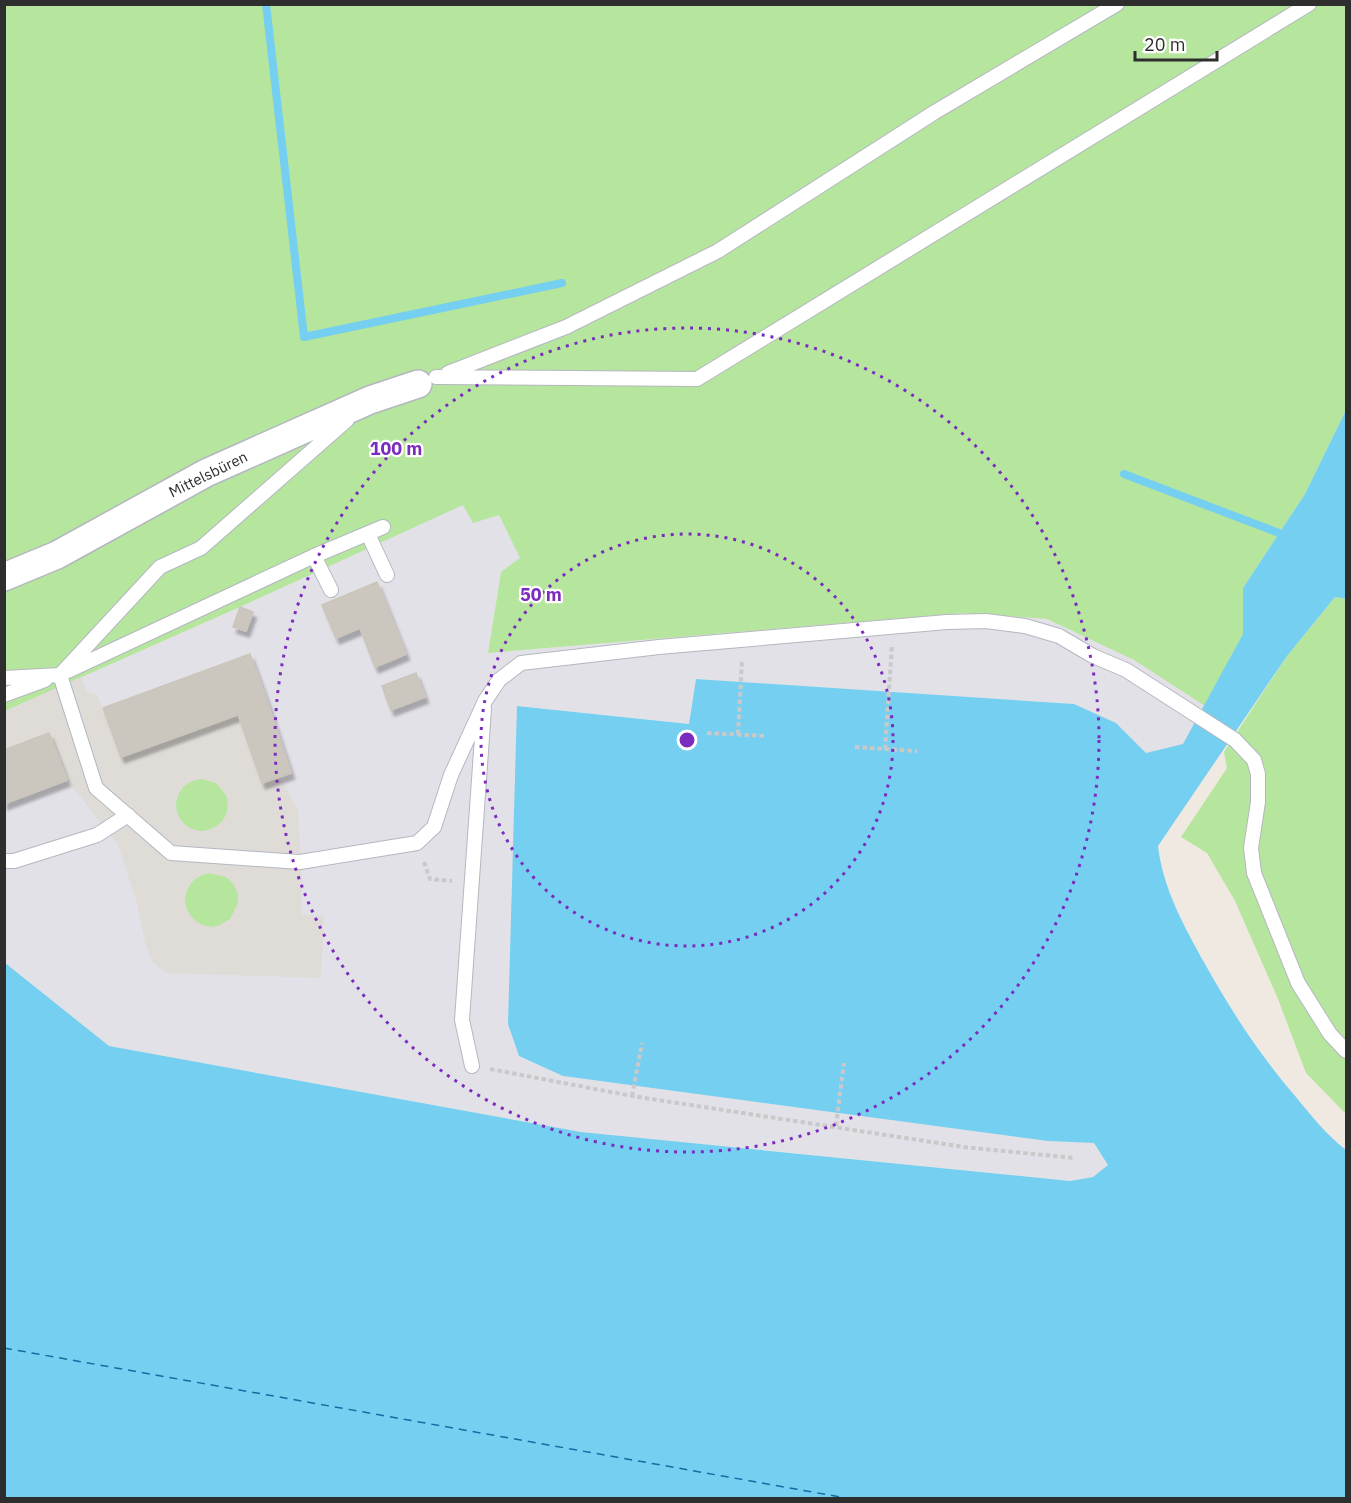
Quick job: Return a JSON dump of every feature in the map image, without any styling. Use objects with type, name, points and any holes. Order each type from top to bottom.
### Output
[{"type":"street","name":"Mittelsbüren","points":[[4,577],[57,555],[206,473],[370,400],[427,380]]},
{"type":"lane","points":[[427,380],[566,327],[718,251],[935,111],[1117,4]]},
{"type":"lane","points":[[427,380],[697,379],[1309,4]]},
{"type":"lane","points":[[4,678],[60,675],[160,567],[201,548],[370,400]]},
{"type":"lane","points":[[4,695],[60,675],[314,556],[383,527]]},
{"type":"lane","points":[[368,534],[387,575]]},
{"type":"lane","points":[[314,556],[331,590]]},
{"type":"lane","points":[[60,675],[96,788],[171,853],[300,862],[417,843],[434,827],[451,775],[485,701],[499,680],[521,663],[659,647],[893,627],[986,621],[1025,626],[1059,636],[1093,656],[1126,670],[1235,740],[1254,760],[1258,774],[1258,802],[1251,848],[1254,873],[1298,983],[1330,1034],[1347,1051]]},
{"type":"lane","points":[[472,1066],[462,1020],[485,701]]},
{"type":"lane","points":[[4,861],[14,861],[97,835],[128,815]]},
{"type":"path","points":[[885,749],[893,627]]},
{"type":"path","points":[[738,734],[741,674]]},
{"type":"path","points":[[707,733],[766,736]]},
{"type":"path","points":[[855,747],[916,751]]},
{"type":"path","points":[[632,1096],[642,1043]]},
{"type":"path","points":[[836,1126],[844,1063]]},
{"type":"path","points":[[472,1066],[632,1096],[964,1147],[1074,1158]]},
{"type":"shaded area","points":[[463,504],[499,515],[521,558],[497,595],[488,653],[963,613],[1047,619],[1134,660],[1205,706],[1183,744],[1146,753],[1116,723],[1074,704],[696,679],[689,724],[517,706],[563,1076],[1048,1141],[1094,1143],[1109,1165],[1093,1177],[1071,1181],[581,1132],[109,1046],[5,962],[4,711],[240,607]]},
{"type":"shaded area","points":[[81,677],[87,691],[97,694],[121,757],[268,704],[291,773],[280,777],[298,810],[302,878],[301,915],[324,916],[321,978],[166,973],[153,963],[146,946],[135,897],[118,845],[67,780],[49,733],[5,750],[5,711]],"holes":[[[199,778],[216,783],[227,796],[227,814],[222,822],[206,831],[197,831],[188,827],[181,822],[176,810],[179,792],[185,785]],[[209,873],[227,877],[238,893],[238,903],[230,919],[211,927],[194,920],[185,902],[185,893],[189,884],[200,875]]]},
{"type":"green space","points":[[4,5],[1346,5],[1346,410],[1305,494],[1243,588],[1243,634],[1205,706],[1134,660],[1047,619],[963,613],[488,653],[501,572],[520,558],[499,515],[473,523],[463,505],[5,711]]},
{"type":"green space","points":[[1335,597],[1346,599],[1346,1114],[1306,1073],[1278,999],[1235,901],[1207,853],[1181,837],[1227,768],[1224,752],[1287,656]]},
{"type":"green space","points":[[197,779],[207,779],[216,783],[224,791],[228,805],[224,819],[216,827],[207,831],[197,831],[188,827],[180,819],[176,810],[176,800],[180,791],[188,783]]},
{"type":"green space","points":[[212,873],[222,875],[231,881],[237,890],[239,900],[237,910],[231,919],[222,925],[212,927],[202,925],[193,919],[187,910],[185,900],[187,890],[193,881],[202,875]]},
{"type":"water","points":[[1346,410],[1346,599],[1335,597],[1287,656],[1158,846],[1164,877],[1182,921],[1226,1000],[1258,1049],[1283,1081],[1320,1125],[1346,1150],[1346,1498],[5,1498],[4,962],[109,1046],[581,1132],[1070,1181],[1093,1177],[1108,1165],[1094,1143],[1048,1141],[563,1076],[519,1056],[508,1024],[517,706],[689,724],[696,679],[1074,704],[1116,723],[1146,753],[1183,744],[1243,634],[1243,588],[1305,494]]},
{"type":"building","points":[[377,582],[406,654],[375,667],[360,628],[336,638],[322,605]]},
{"type":"building","points":[[240,607],[253,612],[246,631],[233,627]]},
{"type":"building","points":[[250,654],[268,704],[121,757],[103,708]]},
{"type":"building","points":[[416,673],[425,697],[391,710],[382,686]]},
{"type":"building","points":[[268,704],[291,773],[262,783],[238,714]]},
{"type":"building","points":[[49,733],[67,780],[4,804],[4,750]]},
{"type":"waterway","points":[[266,4],[304,337],[562,283]]},
{"type":"waterway","points":[[1124,474],[1279,533]]},
{"type":"ferry route","points":[[4,1348],[846,1498]]}]
